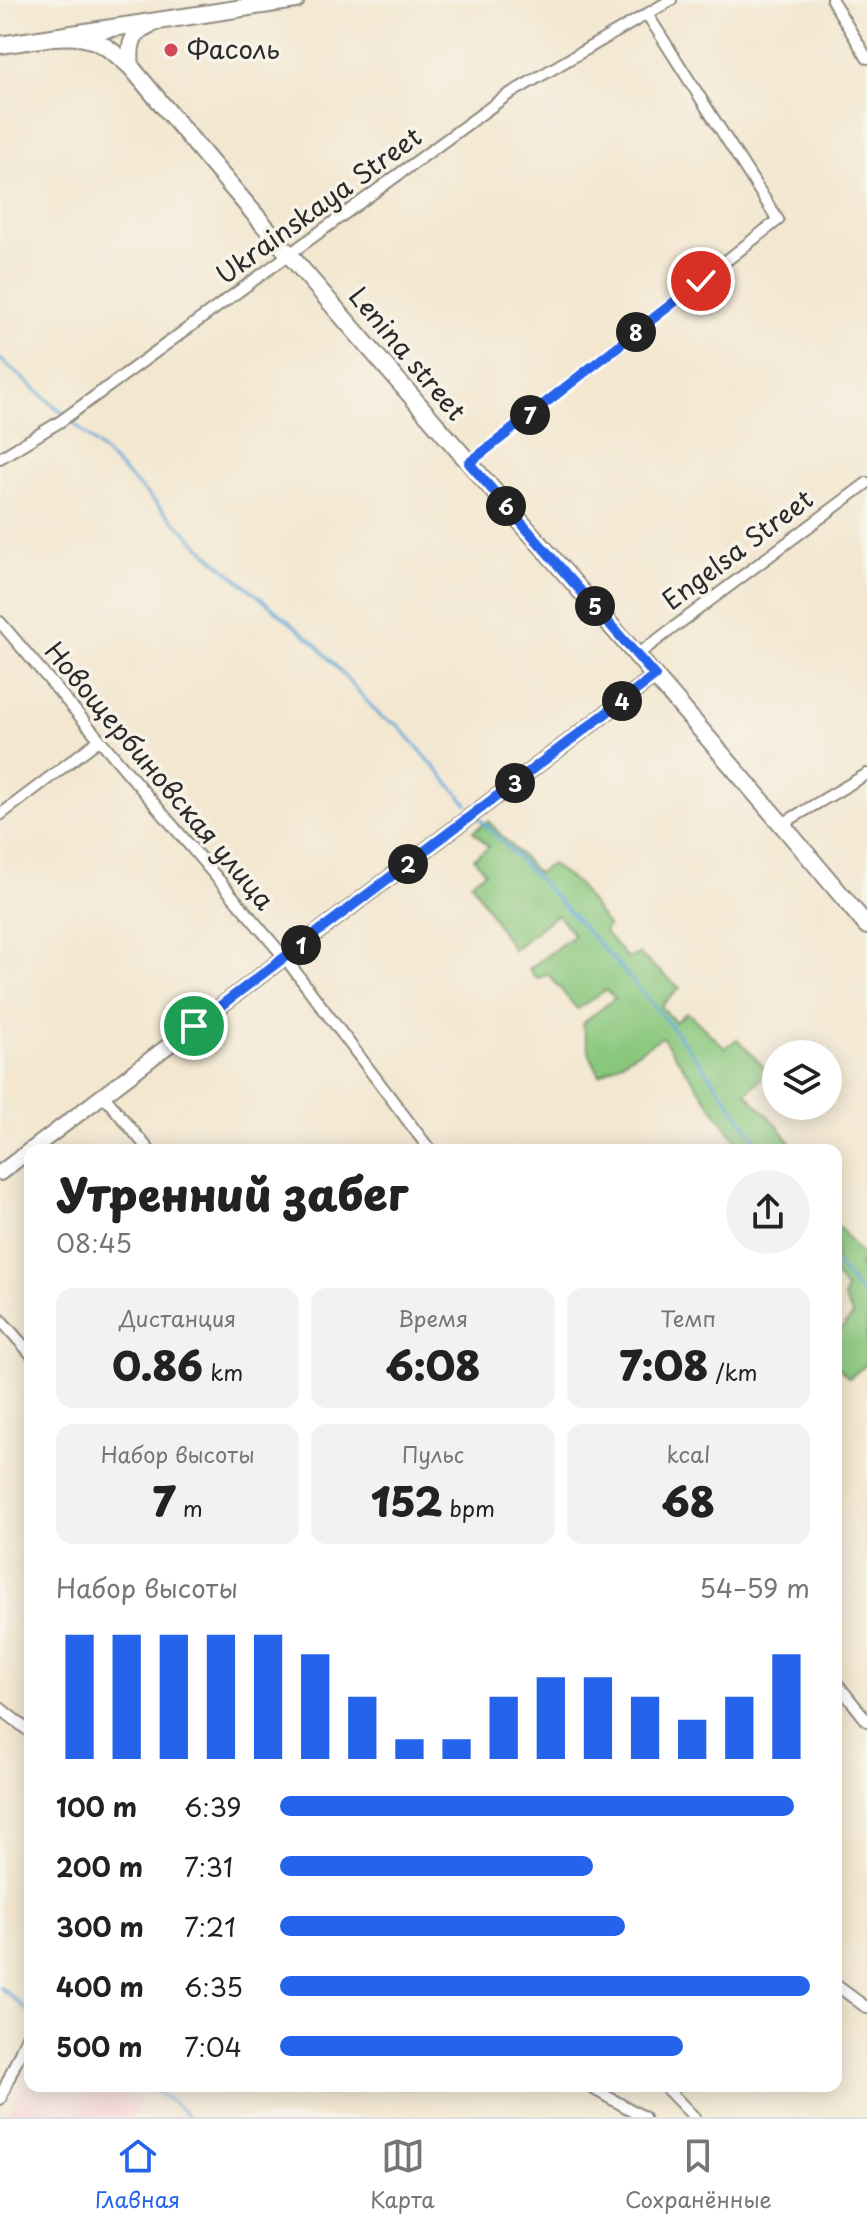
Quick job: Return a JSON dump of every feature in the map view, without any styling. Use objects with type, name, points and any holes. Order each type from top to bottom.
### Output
[{"type":"main road","points":[[0,45],[296,0]]},
{"type":"main road","points":[[131,67],[129,51],[136,34],[144,27],[161,21]]},
{"type":"main road","points":[[113,29],[131,67]]},
{"type":"main road","points":[[54,37],[78,35],[90,38],[109,48],[131,67]]},
{"type":"main road","name":"Lenina street","points":[[131,67],[867,926]]},
{"type":"main road","points":[[38,1144],[655,676]]},
{"type":"main road","points":[[0,1173],[24,1155]]},
{"type":"street","name":"Ukrainskaya Street","points":[[0,458],[61,421],[506,96],[671,0]]},
{"type":"street","points":[[832,0],[867,58]]},
{"type":"street","points":[[469,463],[778,220],[647,14]]},
{"type":"street","name":"Engelsa Street","points":[[637,655],[867,483]]},
{"type":"street","name":"Новощербиновская улица","points":[[0,622],[285,958],[425,1144]]},
{"type":"street","points":[[0,815],[99,740]]},
{"type":"street","points":[[782,824],[867,774]]},
{"type":"street","points":[[103,1095],[144,1144]]},
{"type":"street","points":[[0,1319],[24,1346]]},
{"type":"street","points":[[842,1690],[867,1721]]},
{"type":"street","points":[[0,1708],[24,1727]]},
{"type":"street","points":[[842,1989],[867,2008]]},
{"type":"street","points":[[0,2099],[24,2043]]},
{"type":"street","points":[[599,2092],[644,2117]]},
{"type":"street","points":[[670,2092],[694,2117]]},
{"type":"shaded area","points":[[24,2084],[24,2092],[128,2092],[141,2100],[133,2117],[7,2117]]},
{"type":"green space","points":[[488,821],[537,873],[551,864],[577,884],[608,926],[604,931],[628,959],[639,954],[680,988],[661,1006],[675,1022],[687,1012],[725,1048],[737,1039],[762,1065],[762,1077],[746,1093],[762,1110],[762,1120],[772,1120],[792,1144],[739,1144],[662,1037],[600,1075],[591,1058],[582,1024],[615,998],[606,990],[577,1009],[548,974],[537,979],[529,969],[574,935],[557,914],[513,950],[471,882],[485,872],[474,858],[489,847],[473,831]]},
{"type":"green space","points":[[842,1231],[865,1260],[858,1266],[867,1275],[867,1364],[849,1378],[842,1371],[842,1328],[853,1316],[844,1298],[846,1290],[842,1284]]},
{"type":"waterway","points":[[0,359],[64,414]]},
{"type":"waterway","points":[[70,419],[211,557],[315,643],[381,717],[398,725],[467,804]]},
{"type":"waterway","points":[[478,817],[629,977],[699,1061],[758,1144]]},
{"type":"waterway","points":[[842,1271],[867,1301]]},
{"type":"waterway","points":[[0,1987],[24,2008]]},
{"type":"waterway","points":[[157,2092],[189,2117]]},
{"type":"place","name":"Фасоль","points":[[171,50]]},
{"type":"route","points":[[194,1026],[655,676],[469,463],[701,281]]}]
